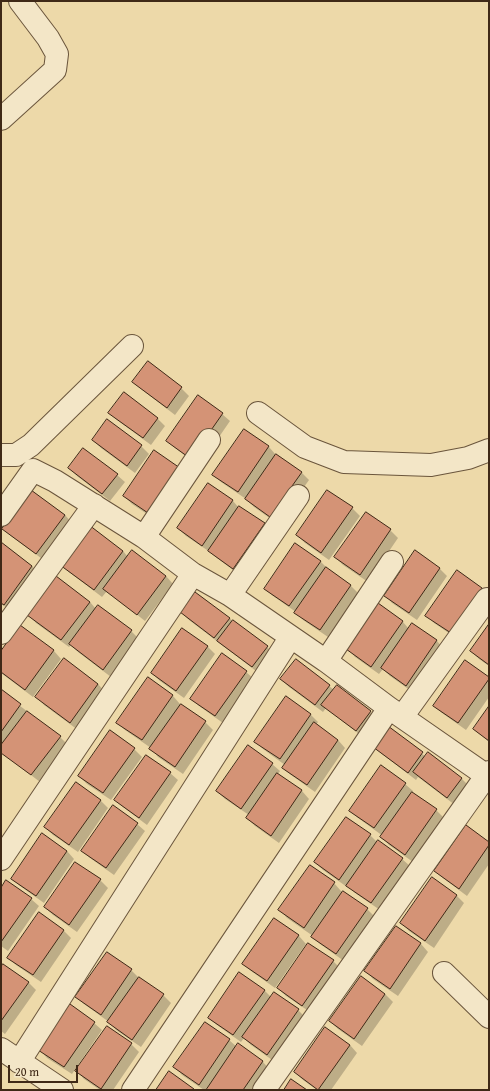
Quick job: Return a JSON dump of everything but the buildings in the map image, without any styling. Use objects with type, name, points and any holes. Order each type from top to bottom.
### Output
[{"type":"street","points":[[1,119],[55,70],[57,54],[48,38],[20,1]]},
{"type":"street","points":[[1,455],[16,455],[31,445],[132,346]]},
{"type":"street","points":[[258,413],[305,447],[344,462],[431,465],[468,458],[489,450]]},
{"type":"street","points":[[144,537],[209,440]]},
{"type":"street","points":[[1,515],[33,470],[55,481],[144,537],[193,574],[230,595],[290,638],[326,661],[395,713],[488,774],[264,1090]]},
{"type":"street","points":[[230,595],[298,496]]},
{"type":"street","points":[[1,633],[94,505]]},
{"type":"street","points":[[326,661],[392,562]]},
{"type":"street","points":[[1,859],[193,574]]},
{"type":"street","points":[[132,1090],[395,713],[487,599]]},
{"type":"street","points":[[19,1062],[290,638]]},
{"type":"street","points":[[444,973],[489,1017]]},
{"type":"street","points":[[1,1049],[62,1090]]}]
